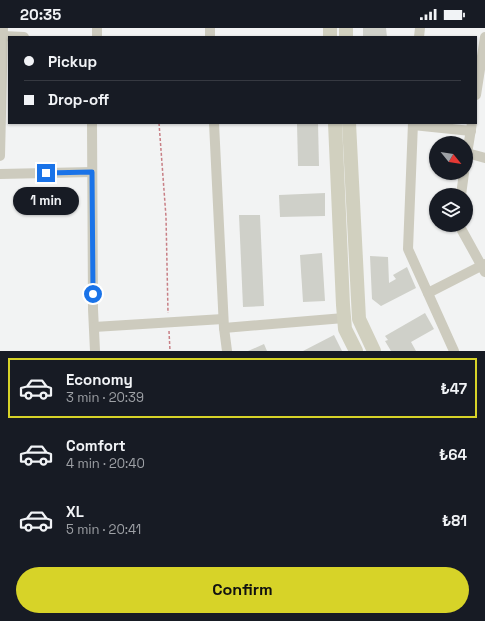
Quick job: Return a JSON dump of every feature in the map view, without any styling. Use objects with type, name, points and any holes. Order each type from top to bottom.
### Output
[{"type":"main road","points":[[335,124],[345,329],[356,351]]},
{"type":"main road","points":[[350,124],[359,319],[374,351]]},
{"type":"street","points":[[0,156],[3,32],[20,36]]},
{"type":"street","points":[[477,89],[485,37]]},
{"type":"street","points":[[92,124],[95,351]]},
{"type":"street","points":[[214,124],[224,323],[227,351]]},
{"type":"street","points":[[452,350],[408,249],[413,124],[471,127]]},
{"type":"street","points":[[473,157],[485,158]]},
{"type":"street","points":[[0,174],[92,172]]},
{"type":"street","points":[[428,293],[484,268],[463,232]]},
{"type":"street","points":[[94,327],[169,322],[224,323],[344,318]]},
{"type":"path","points":[[159,124],[166,217],[170,351]]},
{"type":"building","points":[[363,28],[386,28],[387,36],[363,36]]},
{"type":"building","points":[[297,124],[318,124],[319,166],[298,166]]},
{"type":"building","points":[[325,193],[325,216],[280,217],[279,195]]},
{"type":"building","points":[[239,215],[260,215],[264,306],[243,307]]},
{"type":"building","points":[[322,253],[325,301],[303,302],[300,255]]},
{"type":"building","points":[[370,256],[388,257],[389,283],[396,279],[393,275],[407,267],[416,288],[381,306],[372,299]]},
{"type":"building","points":[[425,313],[434,329],[411,342],[416,351],[391,351],[385,341],[388,340],[385,336]]},
{"type":"building","points":[[334,335],[342,351],[303,351]]},
{"type":"building","points":[[264,344],[267,351],[248,351]]},
{"type":"route","points":[[46,173],[92,172],[93,294]]}]
